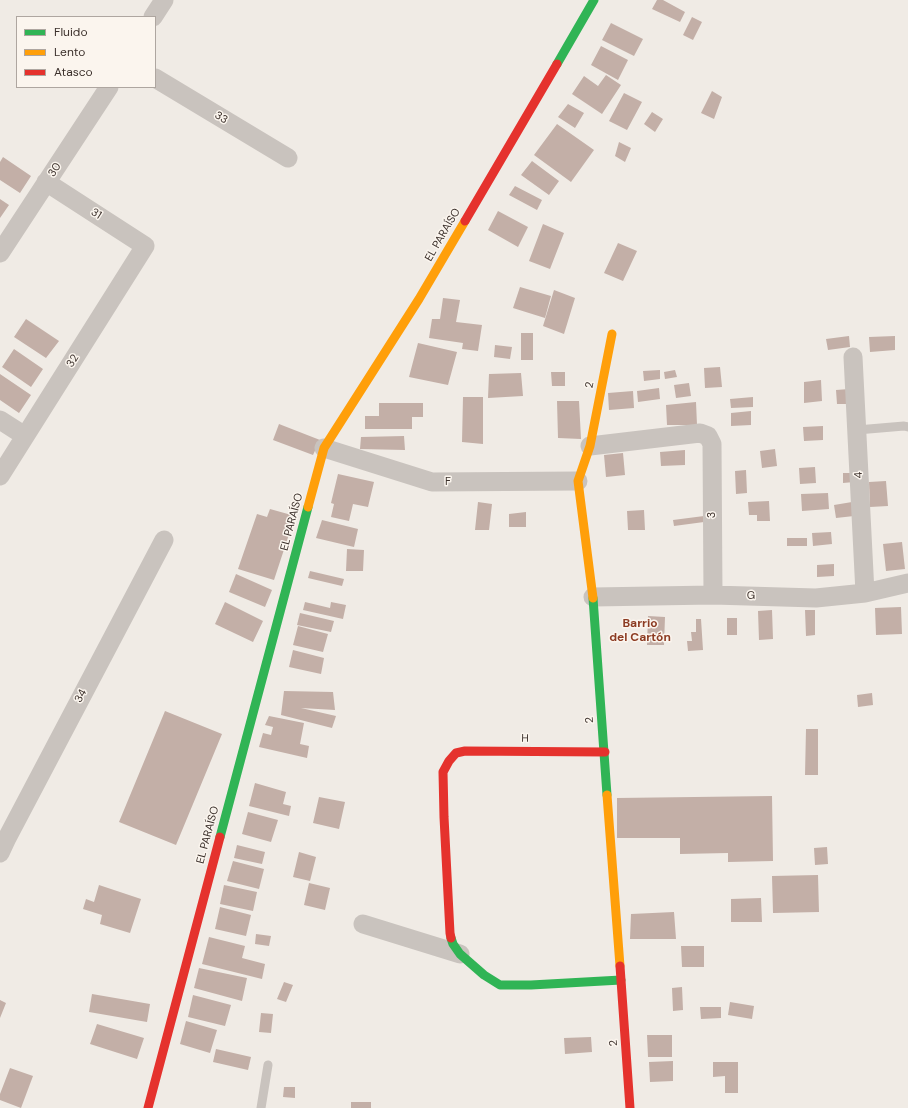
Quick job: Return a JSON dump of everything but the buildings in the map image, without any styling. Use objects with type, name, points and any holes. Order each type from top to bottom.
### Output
[{"type":"street","points":[[154,16],[164,0]]},
{"type":"street","name":"EL PARAÍSO","points":[[148,1108],[324,448],[419,299],[594,0]]},
{"type":"street","name":"33","points":[[156,79],[288,158]]},
{"type":"street","name":"30","points":[[0,253],[108,88]]},
{"type":"street","name":"31","points":[[46,182],[145,246]]},
{"type":"street","name":"32","points":[[0,476],[145,246]]},
{"type":"street","name":"2","points":[[612,334],[590,446],[578,481],[593,597],[630,1108]]},
{"type":"street","name":"4","points":[[853,357],[865,593]]},
{"type":"street","points":[[0,420],[25,436]]},
{"type":"street","name":"3","points":[[590,446],[700,433],[708,436],[712,444],[713,596]]},
{"type":"street","name":"F","points":[[324,448],[432,482],[578,481]]},
{"type":"street","name":"34","points":[[2,841],[164,540]]},
{"type":"street","name":"G","points":[[593,597],[713,596],[816,598],[865,593],[908,583]]},
{"type":"street","name":"H","points":[[460,954],[453,944],[450,933],[443,772],[449,761],[456,753],[465,750],[605,752]]},
{"type":"street","points":[[363,924],[460,954],[484,975],[500,985],[531,985],[621,980]]},
{"type":"lane","points":[[857,430],[904,426],[908,427]]},
{"type":"lane","points":[[260,1108],[268,1065]]},
{"type":"traffic: fast","points":[[557,64],[594,0]]},
{"type":"traffic: fast","points":[[220,837],[308,507]]},
{"type":"traffic: fast","points":[[593,598],[607,795]]},
{"type":"traffic: fast","points":[[451,938],[460,954],[484,975],[500,985],[531,985],[621,980]]},
{"type":"traffic: slow","points":[[308,507],[324,448],[419,299],[465,221]]},
{"type":"traffic: slow","points":[[593,598],[578,481],[590,446],[612,334]]},
{"type":"traffic: slow","points":[[607,795],[620,966]]},
{"type":"traffic: jam","points":[[465,221],[557,64]]},
{"type":"traffic: jam","points":[[451,938],[443,772],[449,761],[456,753],[465,751],[605,752]]},
{"type":"traffic: jam","points":[[148,1108],[220,837]]},
{"type":"traffic: jam","points":[[620,966],[630,1108]]},
{"type":"district","name":"Barrio del Cartón","points":[[640,631]]}]
